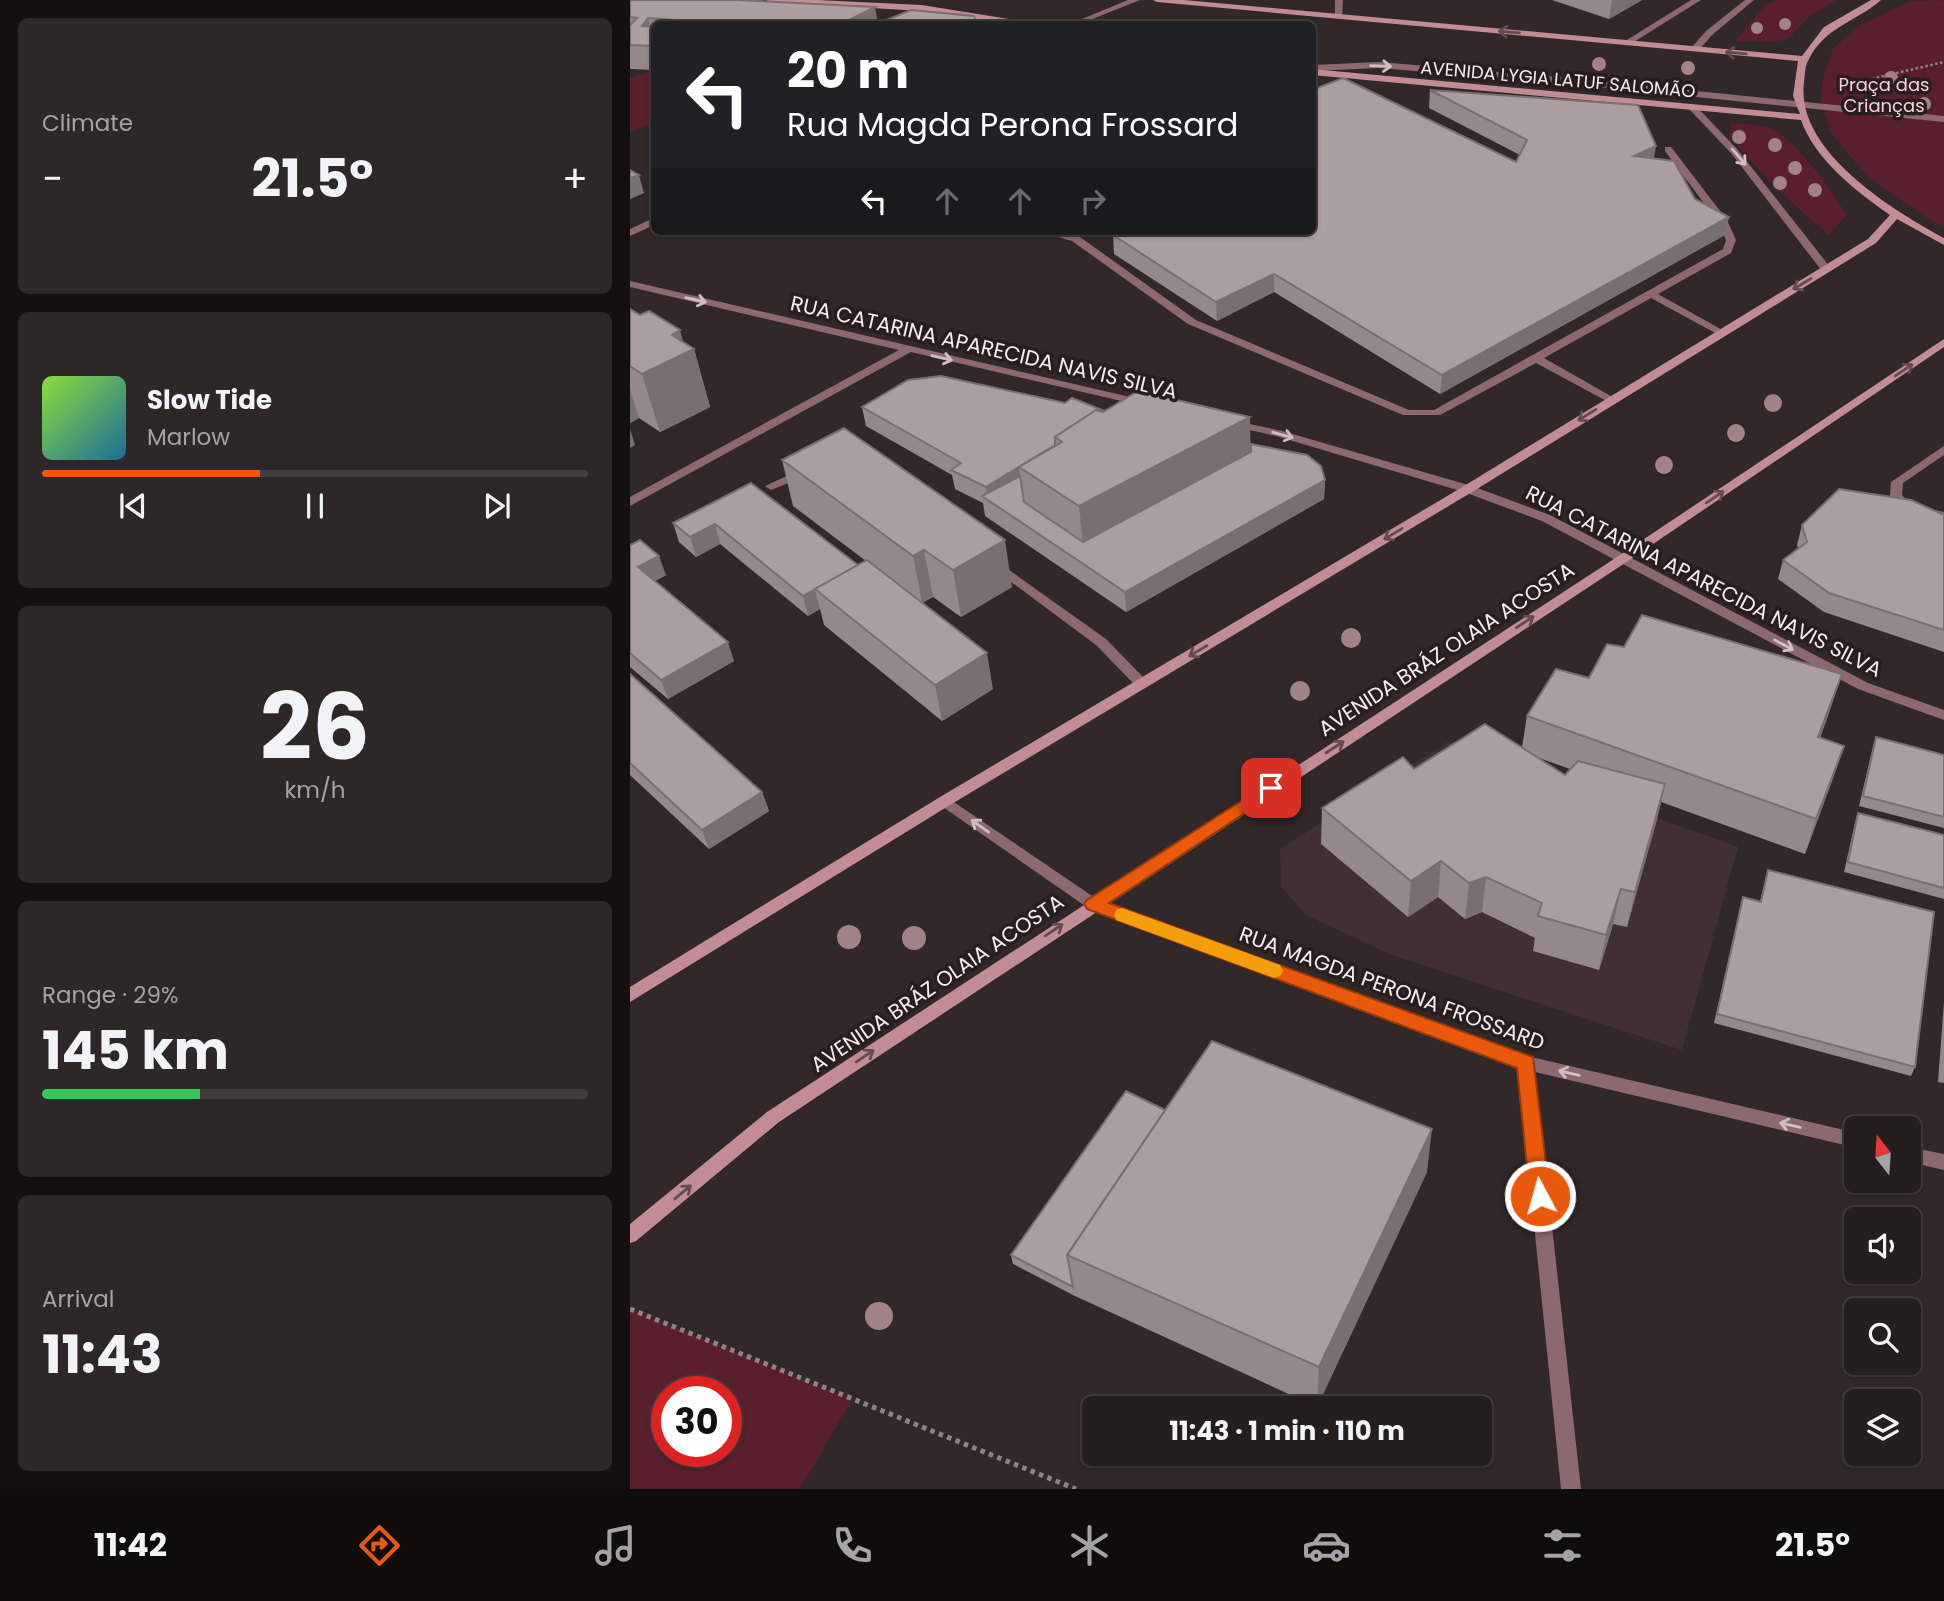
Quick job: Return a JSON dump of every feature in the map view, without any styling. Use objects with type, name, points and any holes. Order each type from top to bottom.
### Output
[{"type":"main road","points":[[770,0],[932,9],[1003,21]]},
{"type":"main road","name":"AVENIDA LYGIA LATUF SALOMÃO","points":[[1157,0],[1804,59]]},
{"type":"main road","points":[[1877,0],[1855,9],[1824,32],[1804,59],[1798,76],[1801,117],[1820,149],[1851,182],[1895,215],[1944,242]]},
{"type":"main road","name":"AVENIDA LYGIA LATUF SALOMÃO","points":[[1316,70],[1801,117]]},
{"type":"main road","points":[[630,995],[944,801],[1468,489],[1872,241],[1895,215]]},
{"type":"main road","name":"AVENIDA BRÁZ OLAIA ACOSTA","points":[[630,1235],[773,1117],[1093,904],[1621,560],[1944,342]]},
{"type":"street","points":[[1082,21],[1136,0]]},
{"type":"street","points":[[1339,0],[1339,17]]},
{"type":"street","points":[[1626,43],[1697,0]]},
{"type":"street","points":[[1695,49],[1709,33],[1750,0]]},
{"type":"street","points":[[1316,70],[1378,65],[1944,119]]},
{"type":"street","points":[[1692,107],[1734,150],[1826,269]]},
{"type":"street","points":[[1060,235],[1076,239],[1192,322],[1406,413],[1436,413],[1727,251],[1731,240],[1723,222],[1668,149]]},
{"type":"street","points":[[630,233],[651,222]]},
{"type":"street","name":"RUA CATARINA APARECIDA NAVIS SILVA","points":[[630,284],[1158,407]]},
{"type":"street","points":[[1649,293],[1721,332]]},
{"type":"street","points":[[630,502],[907,350]]},
{"type":"street","points":[[1536,358],[1612,401]]},
{"type":"street","name":"RUA CATARINA APARECIDA NAVIS SILVA","points":[[1225,421],[1278,433],[1468,489],[1546,518],[1863,686],[1944,715]]},
{"type":"street","points":[[1944,450],[1897,482],[1896,496],[1907,508],[1944,516]]},
{"type":"street","points":[[771,486],[813,468]]},
{"type":"street","points":[[980,554],[1101,642],[1142,684]]},
{"type":"street","name":"RUA MAGDA PERONA FROSSARD","points":[[944,801],[1093,904],[1526,1063],[1844,1138]]},
{"type":"street","points":[[1526,1063],[1571,1489]]},
{"type":"street","points":[[1922,1157],[1944,1162]]},
{"type":"path","points":[[630,1308],[1076,1489]]},
{"type":"shaded area","points":[[1448,742],[1738,847],[1682,1050],[1392,955],[1306,915],[1281,887],[1280,849]]},
{"type":"green space","points":[[1777,0],[1837,0],[1808,17],[1789,38],[1780,41],[1735,41],[1764,7]]},
{"type":"green space","name":"Praça das Crianças","points":[[1944,0],[1944,226],[1930,220],[1868,177],[1831,133],[1821,101],[1822,82],[1833,48],[1862,24],[1911,1]]},
{"type":"green space","points":[[651,71],[651,124],[630,132],[630,78]]},
{"type":"green space","points":[[1731,123],[1770,128],[1780,133],[1801,153],[1847,215],[1829,235],[1789,200],[1752,162],[1729,135]]},
{"type":"green space","points":[[630,1309],[852,1399],[800,1489],[630,1489]]},
{"type":"building","points":[[630,0],[739,0],[875,7],[847,21],[689,21],[648,18],[642,26],[651,27],[651,46],[630,45],[630,25],[637,18],[630,17]]},
{"type":"building","points":[[911,10],[974,16],[976,21],[884,21]]},
{"type":"building","points":[[1343,78],[1516,162],[1527,140],[1430,90],[1638,105],[1656,146],[1634,156],[1674,161],[1695,199],[1729,217],[1442,375],[1274,274],[1216,302],[1113,235],[1316,235],[1316,88]]},
{"type":"building","points":[[630,170],[639,175],[630,178]]},
{"type":"building","points":[[630,309],[640,315],[649,311],[680,330],[672,335],[694,349],[642,374],[630,366]]},
{"type":"building","points":[[941,376],[1065,403],[1072,398],[1105,411],[1096,410],[1055,437],[1055,445],[986,487],[951,470],[961,463],[862,407],[908,380]]},
{"type":"building","points":[[1138,391],[1250,417],[1079,506],[1019,467],[1062,442],[1055,437],[1096,410],[1103,412]]},
{"type":"building","points":[[844,428],[1005,540],[953,570],[924,550],[913,556],[782,460]]},
{"type":"building","points":[[1251,444],[1307,455],[1321,466],[1325,480],[1125,592],[982,496],[1020,476],[1024,502],[1083,542],[1251,452]]},
{"type":"building","points":[[751,483],[858,565],[803,596],[715,524],[690,537],[673,523]]},
{"type":"building","points":[[1839,489],[1911,500],[1944,515],[1944,630],[1829,593],[1783,560],[1807,542],[1802,525]]},
{"type":"building","points":[[640,540],[659,556],[638,567],[728,642],[661,680],[630,653],[630,545]]},
{"type":"building","points":[[867,560],[987,653],[935,685],[815,589]]},
{"type":"building","points":[[1642,615],[1842,674],[1818,737],[1844,746],[1816,819],[1527,716],[1556,669],[1589,678],[1607,644],[1624,647]]},
{"type":"building","points":[[630,674],[762,792],[702,830],[630,763]]},
{"type":"building","points":[[1485,724],[1565,775],[1578,761],[1665,784],[1635,892],[1621,889],[1606,935],[1538,916],[1542,903],[1486,877],[1469,883],[1441,861],[1411,881],[1322,808],[1403,757],[1414,769]]},
{"type":"building","points":[[1876,737],[1944,755],[1944,817],[1863,796]]},
{"type":"building","points":[[1858,813],[1944,835],[1944,888],[1848,862]]},
{"type":"building","points":[[1768,870],[1934,912],[1915,1067],[1717,1014],[1743,897],[1761,902]]},
{"type":"building","points":[[1212,1041],[1432,1129],[1319,1367],[1067,1255]]},
{"type":"building","points":[[1126,1091],[1165,1110],[1067,1255],[1073,1287],[1011,1255]]},
{"type":"slow traffic","points":[[1122,915],[1274,971]]},
{"type":"route","points":[[1271,788],[1093,904],[1526,1063],[1540,1196]]}]
